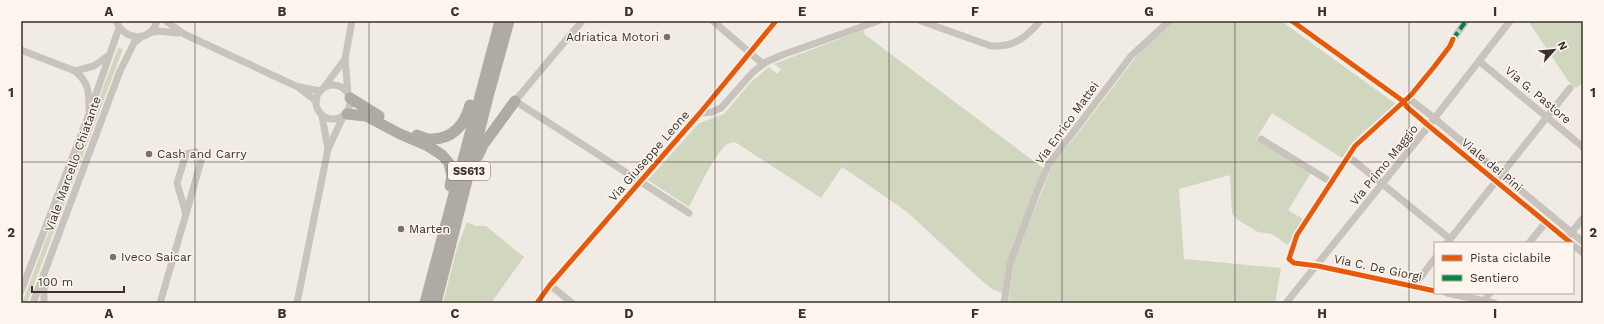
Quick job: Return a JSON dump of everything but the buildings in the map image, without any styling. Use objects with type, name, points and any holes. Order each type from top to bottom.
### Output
[{"type":"highway","name":"SS613","points":[[425,303],[432,272],[500,21]]},
{"type":"highway","name":"SS613","points":[[436,303],[489,93],[509,21]]},
{"type":"highway","points":[[349,96],[366,109],[414,134],[432,140],[447,135],[459,128],[467,116],[482,63],[494,43]]},
{"type":"highway","points":[[453,234],[460,224],[479,153],[483,145],[515,101]]},
{"type":"highway","points":[[345,116],[366,116],[400,134],[428,146],[442,155],[449,163],[452,176],[433,251],[432,272]]},
{"type":"street","name":"Viale Marcello Chiatante","points":[[33,303],[120,71],[131,49],[141,37],[153,29],[157,21]]},
{"type":"street","points":[[166,21],[184,34],[298,87],[316,101]]},
{"type":"street","points":[[297,303],[328,149],[350,109],[345,59],[352,21]]},
{"type":"street","points":[[582,21],[515,101],[689,213]]},
{"type":"street","points":[[713,21],[751,52],[763,64]]},
{"type":"street","name":"Via Giuseppe Leone","points":[[537,303],[550,285],[700,113],[776,21]]},
{"type":"street","points":[[700,113],[712,112],[721,108],[753,72],[763,64],[782,55],[878,21]]},
{"type":"street","points":[[921,21],[991,46],[1014,43],[1022,39],[1040,21]]},
{"type":"street","name":"Via Enrico Mattei","points":[[1004,303],[1013,255],[1049,164],[1131,56],[1169,21]]},
{"type":"street","points":[[1292,21],[1403,101]]},
{"type":"street","points":[[1261,139],[1331,182],[1355,146],[1411,94],[1434,67],[1466,21]]},
{"type":"street","name":"Via Primo Maggio","points":[[1286,303],[1318,266],[1510,21]]},
{"type":"street","name":"Viale Marcello Chiatante","points":[[118,24],[129,36],[141,37]]},
{"type":"street","name":"Viale Marcello Chiatante","points":[[21,292],[89,114],[110,54],[118,24]]},
{"type":"street","points":[[149,33],[170,31],[184,34]]},
{"type":"street","points":[[21,50],[75,71],[82,77],[87,85],[89,93],[89,114]]},
{"type":"street","points":[[75,71],[94,66],[110,54]]},
{"type":"street","points":[[328,149],[322,116],[316,106],[316,101],[322,89],[345,59]]},
{"type":"street","name":"Via G. Pastore","points":[[1479,60],[1583,147]]},
{"type":"street","points":[[298,87],[322,89],[335,85],[345,89],[349,96]]},
{"type":"street","points":[[1348,156],[1448,241],[1570,88]]},
{"type":"street","name":"Viale dei Pini","points":[[1403,101],[1412,101],[1434,118],[1583,242]]},
{"type":"street","name":"Viale dei Pini","points":[[1403,101],[1407,107],[1429,126],[1570,242]]},
{"type":"street","points":[[322,116],[332,120],[345,116]]},
{"type":"street","points":[[160,303],[186,214],[201,161],[196,152],[186,154],[177,183],[186,214]]},
{"type":"street","name":"Via C. De Giorgi","points":[[1331,182],[1297,235],[1289,259],[1294,263],[1318,266],[1434,290]]},
{"type":"street","points":[[1570,242],[1572,233],[1583,218]]},
{"type":"street","points":[[1530,242],[1546,222]]},
{"type":"street","name":"Viale dei Pini","points":[[1574,245],[1583,253]]},
{"type":"street","points":[[1414,286],[1434,259]]},
{"type":"street","points":[[21,278],[32,262]]},
{"type":"street","points":[[44,274],[44,303]]},
{"type":"street","points":[[550,285],[572,303]]},
{"type":"street","points":[[1452,294],[1494,303]]},
{"type":"street","points":[[1484,301],[1489,294]]},
{"type":"green space","points":[[1173,21],[1281,21],[1396,104],[1357,138],[1342,158],[1272,113],[1256,139],[1311,173],[1288,210],[1303,219],[1288,245],[1272,234],[1258,232],[1238,220],[1232,214],[1230,175],[1179,189],[1184,259],[1281,268],[1275,303],[1008,303],[1015,257],[1053,164],[1142,49]]},
{"type":"green space","points":[[1528,21],[1583,21],[1583,83],[1576,88],[1569,82]]},
{"type":"green space","points":[[863,30],[865,32],[864,34],[1043,168],[1010,255],[1004,294],[992,289],[982,281],[906,211],[842,167],[821,198],[734,142],[726,145],[716,157],[689,207],[648,180],[699,123],[724,114],[751,82],[769,67],[777,74],[781,69],[774,64]]},
{"type":"green space","points":[[118,48],[123,49],[27,303],[22,303]]},
{"type":"green space","points":[[467,222],[476,226],[486,226],[524,257],[491,303],[443,303],[457,248]]},
{"type":"marked path","points":[[1453,39],[1466,21]]},
{"type":"cycle path","points":[[537,303],[550,285],[700,113],[776,21]]},
{"type":"cycle path","points":[[1292,21],[1403,101],[1407,107],[1429,126],[1570,242]]},
{"type":"cycle path","points":[[1434,291],[1318,266],[1294,263],[1289,259],[1297,235],[1355,146],[1411,95],[1450,46],[1453,39]]},
{"type":"place","name":"Adriatica Motori","points":[[667,37]]},
{"type":"place","name":"Cash and Carry","points":[[149,154]]},
{"type":"place","name":"Marten","points":[[401,229]]},
{"type":"place","name":"Iveco Saicar","points":[[113,257]]}]
